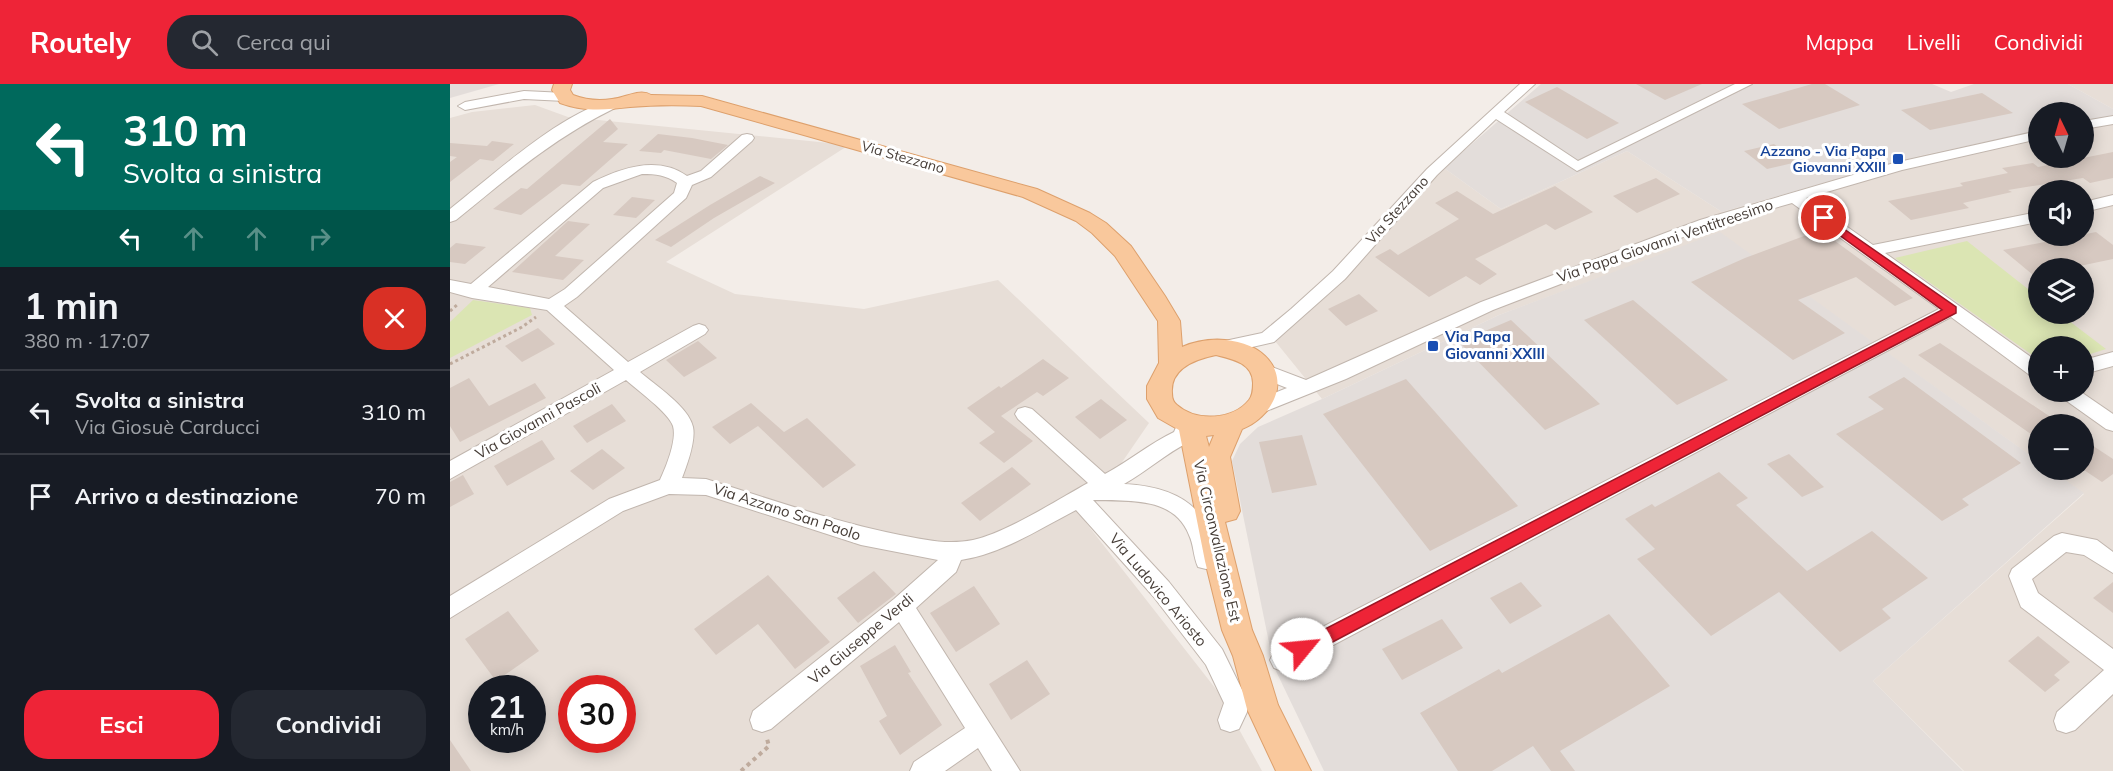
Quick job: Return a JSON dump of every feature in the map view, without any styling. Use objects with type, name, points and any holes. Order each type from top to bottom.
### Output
[{"type":"main road","points":[[618,103],[649,94],[667,84]]},
{"type":"main road","name":"Via Stezzano","points":[[685,84],[689,92],[702,101]]},
{"type":"main road","name":"Via Stezzano","points":[[564,94],[584,105],[673,99],[702,101],[1030,193],[1083,217],[1124,251],[1169,321]]},
{"type":"main road","points":[[1171,363],[1169,321],[1221,347],[1245,353],[1262,368],[1268,382],[1266,395],[1259,407],[1243,420],[1232,424],[1211,427],[1189,423],[1165,408],[1161,400],[1159,385],[1161,377],[1171,363],[1191,351],[1221,347]]},
{"type":"main road","name":"Via Circonvallazione Est","points":[[1189,423],[1219,561],[1243,643],[1263,709],[1294,771]]},
{"type":"main road","name":"Via Circonvallazione Est","points":[[1232,424],[1217,457],[1243,643]]},
{"type":"street","points":[[450,110],[533,84]]},
{"type":"street","name":"Via Stezzano","points":[[1221,347],[1268,338],[1339,275],[1432,172],[1528,84]]},
{"type":"street","points":[[1495,112],[1577,167],[1745,84]]},
{"type":"street","points":[[465,106],[524,95],[564,94],[562,115],[538,146]]},
{"type":"street","points":[[450,217],[538,146],[573,123],[618,103]]},
{"type":"street","points":[[2094,123],[2113,120]]},
{"type":"street","name":"Via Papa Giovanni Ventitreesimo","points":[[1259,407],[1339,374],[1487,306],[1706,223],[1899,166],[2028,137]]},
{"type":"street","points":[[685,182],[705,174],[747,138]]},
{"type":"street","points":[[472,292],[598,185],[621,174],[645,170],[666,170],[685,182]]},
{"type":"street","points":[[552,305],[571,293],[681,195],[685,182]]},
{"type":"street","points":[[1793,196],[2028,364]]},
{"type":"street","points":[[2094,205],[2113,200]]},
{"type":"street","points":[[1871,251],[2028,219]]},
{"type":"street","points":[[450,286],[472,292],[552,305],[675,413],[683,427],[679,461],[668,486]]},
{"type":"street","points":[[1281,660],[1951,310]]},
{"type":"street","points":[[626,372],[699,330]]},
{"type":"street","points":[[1268,338],[1262,368],[1305,387]]},
{"type":"street","points":[[2094,364],[2113,359]]},
{"type":"street","name":"Via Giovanni Pascoli","points":[[450,471],[626,372]]},
{"type":"street","points":[[2082,402],[2113,424]]},
{"type":"street","points":[[1161,447],[1169,422],[1165,408]]},
{"type":"street","points":[[1025,414],[1091,492],[1149,493],[1168,499],[1184,509],[1198,530],[1213,587],[1243,643]]},
{"type":"street","name":"Via Azzano San Paolo","points":[[450,608],[616,505],[668,486],[706,487],[861,536],[934,551],[953,552],[975,549],[1004,538],[1131,470],[1161,447],[1182,437],[1189,423]]},
{"type":"street","name":"Via Ludovico Ariosto","points":[[1091,492],[1161,589],[1214,657],[1236,702],[1235,712],[1230,720]]},
{"type":"street","points":[[2113,564],[2090,547],[2062,542],[2020,576],[2029,600],[2113,663]]},
{"type":"street","name":"Via Giuseppe Verdi","points":[[762,720],[902,606],[948,565],[953,552]]},
{"type":"street","points":[[902,606],[1007,771]]},
{"type":"street","points":[[2066,721],[2113,678]]},
{"type":"street","points":[[924,771],[982,731]]},
{"type":"path","points":[[450,364],[522,327],[552,305]]},
{"type":"path","points":[[741,771],[769,746],[762,720]]},
{"type":"shaded area","points":[[450,84],[499,84],[450,98]]},
{"type":"shaded area","points":[[1541,84],[1932,84],[1951,92],[1974,84],[2068,84],[2113,109],[2113,115],[2094,120],[2094,102],[2028,102],[2028,133],[1919,156],[1722,212],[1627,151],[1501,209],[1444,168]]},
{"type":"shaded area","points":[[2068,84],[2113,84],[2113,109]]},
{"type":"shaded area","points":[[535,105],[568,117],[849,145],[666,262],[735,294],[864,309],[998,280],[1149,423],[1083,519],[1219,693],[1262,771],[450,771],[450,118],[472,112]]},
{"type":"shaded area","points":[[2113,115],[2113,771],[1964,771],[1873,681],[2084,494],[2065,480],[2094,480],[2094,414],[2028,414],[2028,454],[1720,233],[1499,315],[1322,399],[1275,341],[1343,282],[1444,168],[1501,209],[1627,151],[1722,212],[1919,156],[2028,133],[2028,168],[2094,168],[2094,120]]},
{"type":"shaded area","points":[[1720,232],[2028,454],[2028,480],[2065,480],[2084,493],[1873,681],[1963,771],[1324,771],[1274,667],[1232,461],[1240,444],[1258,427],[1499,315]]},
{"type":"green space","points":[[1967,241],[2028,289],[2028,324],[2073,324],[2089,336],[2028,336],[2028,352],[1895,258]]},
{"type":"green space","points":[[473,300],[530,308],[532,315],[450,358],[450,322]]},
{"type":"green space","points":[[2094,340],[2106,349],[2094,353]]},
{"type":"building","points":[[1636,84],[1702,84],[1665,100]]},
{"type":"building","points":[[1812,84],[1825,84],[1860,105],[1779,129],[1742,104]]},
{"type":"building","points":[[1557,87],[1619,123],[1587,139],[1525,102]]},
{"type":"building","points":[[1982,93],[2013,113],[1930,130],[1901,110]]},
{"type":"building","points":[[610,119],[618,129],[603,142],[628,144],[580,186],[562,184],[521,215],[493,209],[521,188],[527,189]]},
{"type":"building","points":[[658,134],[728,145],[711,159],[664,150],[661,153],[639,151]]},
{"type":"building","points":[[492,141],[514,144],[493,161],[480,159],[450,182],[450,162],[457,157],[450,156],[450,143],[487,146]]},
{"type":"building","points":[[1774,144],[1797,162],[1767,169],[1744,151]]},
{"type":"building","points":[[2113,152],[2113,178],[2094,182],[2094,180],[2083,178],[2028,180],[2028,187],[1963,203],[1969,208],[1911,220],[1888,201],[1963,186],[1960,183],[2008,173],[2002,168],[2028,164],[2028,168],[2094,168],[2094,156]]},
{"type":"building","points":[[760,176],[775,183],[714,218],[671,247],[655,240],[710,205]]},
{"type":"building","points":[[1656,178],[1680,194],[1637,213],[1613,196]]},
{"type":"building","points":[[1555,186],[1593,212],[1555,230],[1546,224],[1475,259],[1497,274],[1480,285],[1466,276],[1429,297],[1375,257],[1390,249],[1398,255],[1459,219],[1435,203],[1457,191],[1493,214]]},
{"type":"building","points":[[632,197],[655,200],[636,218],[613,215]]},
{"type":"building","points":[[568,221],[590,224],[555,256],[584,260],[563,280],[512,272]]},
{"type":"building","points":[[1820,230],[1913,298],[1895,306],[1856,277],[1798,300],[1845,333],[1793,360],[1691,282],[1745,258]]},
{"type":"building","points":[[2094,232],[2113,245],[2113,259],[2094,263],[2094,258],[2028,258],[2028,271],[2003,250],[2028,245],[2094,246]]},
{"type":"building","points":[[456,243],[486,247],[465,264],[450,262],[450,248]]},
{"type":"building","points":[[1359,294],[1378,311],[1346,326],[1328,309]]},
{"type":"building","points":[[1633,300],[1728,380],[1677,405],[1584,320]]},
{"type":"building","points":[[1511,320],[1600,404],[1545,430],[1459,342]]},
{"type":"building","points":[[538,328],[555,344],[522,362],[505,346]]},
{"type":"building","points":[[698,341],[717,358],[684,377],[666,360]]},
{"type":"building","points":[[1940,343],[2046,414],[2028,414],[2028,432],[1918,355]]},
{"type":"building","points":[[1043,359],[1069,378],[1043,396],[1037,392],[1001,416],[1033,441],[1004,463],[979,443],[995,432],[967,408]]},
{"type":"building","points":[[1904,377],[2021,463],[1962,499],[1969,505],[1942,521],[1836,434],[1884,409],[1868,397]]},
{"type":"building","points":[[469,378],[489,406],[535,383],[546,398],[460,442],[450,426],[450,388]]},
{"type":"building","points":[[1406,379],[1518,506],[1430,551],[1323,414]]},
{"type":"building","points":[[1101,399],[1127,420],[1100,439],[1075,417]]},
{"type":"building","points":[[751,403],[784,432],[807,418],[856,465],[823,488],[758,426],[730,444],[712,427]]},
{"type":"building","points":[[612,404],[626,421],[587,443],[573,426]]},
{"type":"building","points":[[1302,435],[1317,485],[1272,493],[1259,442]]},
{"type":"building","points":[[542,440],[555,459],[507,486],[494,466]]},
{"type":"building","points":[[2094,447],[2113,459],[2113,474],[2102,482],[2094,477]]},
{"type":"building","points":[[602,449],[625,468],[593,490],[570,471]]},
{"type":"building","points":[[1789,454],[1824,487],[1802,497],[1767,464]]},
{"type":"building","points":[[1012,467],[1031,484],[980,521],[961,503]]},
{"type":"building","points":[[1719,472],[1748,498],[1736,505],[1807,571],[1872,531],[1928,578],[1882,609],[1891,618],[1840,652],[1779,592],[1711,636],[1637,559],[1655,549],[1625,519],[1652,504],[1655,507]]},
{"type":"building","points":[[463,475],[474,494],[450,507],[450,482]]},
{"type":"building","points":[[874,571],[896,594],[858,623],[837,598]]},
{"type":"building","points":[[768,575],[830,642],[795,669],[758,624],[716,655],[694,629]]},
{"type":"building","points":[[1521,582],[1542,606],[1510,624],[1490,598]]},
{"type":"building","points":[[2113,582],[2113,613],[2093,598]]},
{"type":"building","points":[[974,586],[1000,624],[956,652],[930,613]]},
{"type":"building","points":[[508,611],[539,651],[505,675],[492,675],[465,639]]},
{"type":"building","points":[[1609,614],[1670,686],[1560,751],[1575,771],[1551,771],[1533,746],[1492,771],[1458,771],[1420,713],[1499,669],[1502,673]]},
{"type":"building","points":[[1442,619],[1463,648],[1402,680],[1382,649]]},
{"type":"building","points":[[2038,636],[2070,662],[2054,675],[2060,680],[2045,692],[2008,661]]},
{"type":"building","points":[[895,645],[911,672],[908,673],[942,725],[900,755],[879,721],[887,716],[860,666]]},
{"type":"building","points":[[1027,660],[1050,694],[1011,720],[989,684]]},
{"type":"building","points":[[450,740],[471,771],[450,771]]},
{"type":"place","name":"Azzano - Via Papa Giovanni XXIII","points":[[1898,159]]},
{"type":"place","name":"Via Papa Giovanni XXIII","points":[[1433,346]]},
{"type":"route","points":[[1302,649],[1951,310],[1824,218]]}]
